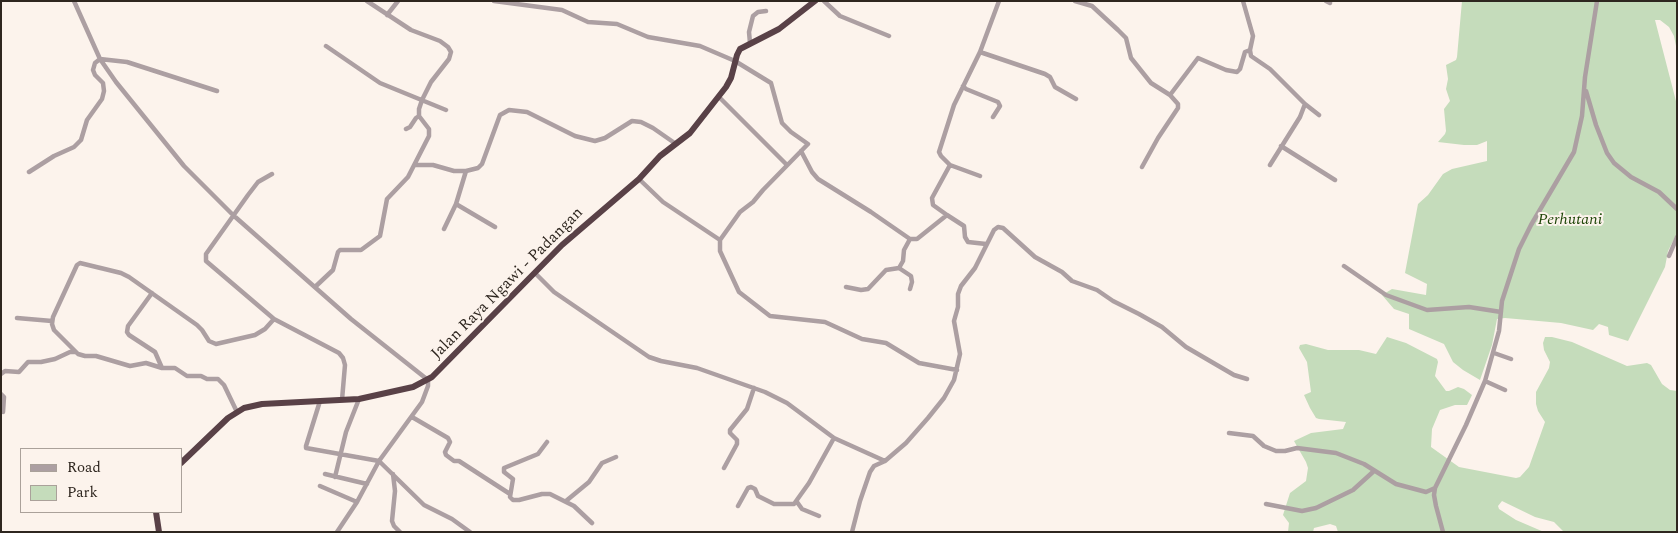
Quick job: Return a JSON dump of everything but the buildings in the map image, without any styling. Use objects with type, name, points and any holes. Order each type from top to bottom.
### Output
[{"type":"highway","name":"Jalan Raya Ngawi - Padangan","points":[[182,461],[205,438],[237,412],[262,404],[359,399],[413,387],[428,380],[577,232],[640,180],[660,156],[690,133],[728,84],[740,49],[779,29],[815,1]]},
{"type":"highway","points":[[156,513],[159,532]]},
{"type":"street","points":[[74,1],[100,59],[175,156],[233,215],[350,319],[428,380],[422,402],[379,461],[357,502],[337,532]]},
{"type":"street","points":[[316,287],[333,270],[340,250],[361,250],[380,236],[387,199],[408,177],[429,133],[419,116],[422,100],[431,82],[449,59],[451,52],[440,41],[411,30],[366,1]]},
{"type":"street","points":[[387,15],[398,1]]},
{"type":"street","points":[[494,1],[562,10],[588,22],[612,23],[648,37],[703,47],[735,61],[771,83],[782,123],[808,144],[753,202],[737,216],[720,240],[720,251],[739,292],[770,316],[826,322],[862,338],[886,343],[919,363],[957,370]]},
{"type":"street","points":[[824,1],[840,16],[889,36]]},
{"type":"street","points":[[980,176],[950,165],[939,152],[952,110],[980,52],[999,1]]},
{"type":"street","points":[[1075,1],[1092,6],[1118,30],[1126,38],[1131,58],[1151,83],[1178,104],[1177,111],[1158,138],[1142,167]]},
{"type":"street","points":[[1243,1],[1254,36],[1250,54],[1270,69],[1305,104],[1319,115]]},
{"type":"street","points":[[1443,532],[1434,495],[1436,488],[1485,381],[1499,331],[1502,301],[1519,249],[1574,152],[1582,116],[1585,77],[1597,1]]},
{"type":"street","points":[[750,43],[749,32],[753,16],[758,12],[766,11]]},
{"type":"street","points":[[326,46],[374,80],[446,110]]},
{"type":"street","points":[[1170,96],[1198,58],[1226,70],[1237,72],[1240,69],[1246,52],[1250,50]]},
{"type":"street","points":[[980,52],[1045,74],[1050,78],[1055,87],[1076,98]]},
{"type":"street","points":[[29,172],[54,156],[74,147],[81,140],[87,120],[102,99],[104,91],[103,83],[93,70],[95,63],[100,59],[132,64],[216,91]]},
{"type":"street","points":[[963,86],[998,102],[1000,106],[993,117]]},
{"type":"street","points":[[1585,89],[1596,125],[1607,153],[1614,163],[1631,178],[1659,192],[1677,209]]},
{"type":"street","points":[[719,97],[787,165]]},
{"type":"street","points":[[1270,165],[1300,117],[1305,104]]},
{"type":"street","points":[[415,164],[433,165],[454,171],[466,171],[480,166],[500,115],[506,111],[527,112],[575,136],[595,141],[610,136],[632,121],[641,122],[676,144]]},
{"type":"street","points":[[406,129],[410,128],[419,116]]},
{"type":"street","points":[[1281,146],[1335,180]]},
{"type":"street","points":[[801,151],[818,179],[872,212],[910,239],[917,239],[948,215]]},
{"type":"street","points":[[950,165],[932,198],[933,205],[964,226],[966,240],[971,243],[986,244]]},
{"type":"street","points":[[444,229],[456,204],[466,171]]},
{"type":"street","points":[[272,174],[258,182],[206,254],[206,261],[274,319],[336,351],[342,356],[345,365],[342,400]]},
{"type":"street","points":[[640,180],[663,202],[720,240]]},
{"type":"street","points":[[456,204],[495,227]]},
{"type":"street","points":[[852,532],[860,501],[874,466],[885,462],[906,443],[940,405],[949,391],[957,370],[960,348],[954,321],[958,307],[958,294],[961,286],[975,268],[996,228],[1003,228],[1036,257],[1062,272],[1072,281],[1097,290],[1113,301],[1140,314],[1162,327],[1186,347],[1229,372],[1247,379]]},
{"type":"street","points":[[1669,256],[1677,237]]},
{"type":"street","points":[[899,268],[903,261],[904,250],[910,239]]},
{"type":"street","points":[[75,352],[54,330],[52,321],[78,264],[125,274],[197,325],[209,341],[216,344],[255,336],[274,319]]},
{"type":"street","points":[[1344,266],[1386,295],[1426,310],[1469,307],[1501,312]]},
{"type":"street","points":[[846,287],[861,290],[868,289],[886,270],[899,268],[912,278],[910,289]]},
{"type":"street","points":[[535,272],[554,292],[649,357],[697,368],[754,388],[787,403],[834,438],[885,462]]},
{"type":"street","points":[[152,293],[128,326],[128,334],[155,352],[162,368]]},
{"type":"street","points":[[17,318],[52,321]]},
{"type":"street","points":[[1,374],[5,371],[19,372],[28,362],[55,359],[69,352],[85,356],[100,356],[125,365],[136,366],[146,363],[162,368],[175,368],[190,377],[201,376],[207,379],[218,379],[224,385],[237,412]]},
{"type":"street","points":[[1494,353],[1511,359]]},
{"type":"street","points":[[1485,381],[1505,390]]},
{"type":"street","points":[[724,468],[737,444],[737,440],[730,434],[730,430],[748,409],[754,388]]},
{"type":"street","points":[[1,394],[4,397],[3,412]]},
{"type":"street","points":[[335,477],[348,425],[359,399]]},
{"type":"street","points":[[320,401],[306,447],[379,461],[424,505],[452,519],[470,532]]},
{"type":"street","points":[[412,417],[448,438],[450,442],[445,452],[446,456],[454,461],[459,461],[510,494]]},
{"type":"street","points":[[1229,433],[1253,436],[1264,446],[1276,451],[1297,448],[1336,453],[1364,464],[1392,483],[1418,491],[1428,492],[1436,488]]},
{"type":"street","points":[[738,506],[751,486],[755,489],[758,496],[774,504],[786,503],[793,505],[809,483],[834,438]]},
{"type":"street","points":[[547,442],[538,454],[504,468],[504,472],[513,479],[511,499],[516,500],[546,494],[574,506],[592,523]]},
{"type":"street","points":[[566,501],[589,482],[602,463],[616,457]]},
{"type":"street","points":[[1266,504],[1302,511],[1316,508],[1338,499],[1353,490],[1374,471]]},
{"type":"street","points":[[325,474],[367,484]]},
{"type":"street","points":[[393,474],[395,491],[392,521],[400,532]]},
{"type":"street","points":[[320,486],[357,502]]},
{"type":"street","points":[[797,502],[802,509],[818,516]]},
{"type":"green space","name":"Perhutani","points":[[1462,1],[1677,1],[1677,51],[1674,36],[1669,27],[1660,20],[1655,20],[1677,105],[1677,233],[1668,251],[1665,267],[1628,341],[1609,335],[1608,327],[1599,324],[1593,330],[1561,323],[1497,319],[1492,345],[1480,380],[1453,362],[1444,344],[1409,329],[1409,314],[1394,309],[1382,295],[1392,289],[1426,295],[1427,284],[1405,273],[1418,204],[1428,195],[1443,174],[1452,169],[1487,161],[1487,141],[1477,145],[1438,142],[1446,131],[1444,109],[1450,101],[1446,89],[1448,79],[1446,65],[1456,60],[1457,57]]},
{"type":"green space","points":[[1387,337],[1406,343],[1437,359],[1435,376],[1446,391],[1458,387],[1472,395],[1467,405],[1455,405],[1440,410],[1432,429],[1431,447],[1459,467],[1516,478],[1520,477],[1529,467],[1545,422],[1538,411],[1536,392],[1549,368],[1550,362],[1544,350],[1543,343],[1545,337],[1572,342],[1627,366],[1647,363],[1651,365],[1662,384],[1670,390],[1677,391],[1677,532],[1564,532],[1554,522],[1535,517],[1502,501],[1498,506],[1499,509],[1516,520],[1544,532],[1338,532],[1336,526],[1330,524],[1314,528],[1313,532],[1288,532],[1289,523],[1283,515],[1290,493],[1306,481],[1308,468],[1294,441],[1311,433],[1343,429],[1346,422],[1316,418],[1310,408],[1304,395],[1311,392],[1307,362],[1299,348],[1300,345],[1306,344],[1328,350],[1359,350],[1376,354]]}]
